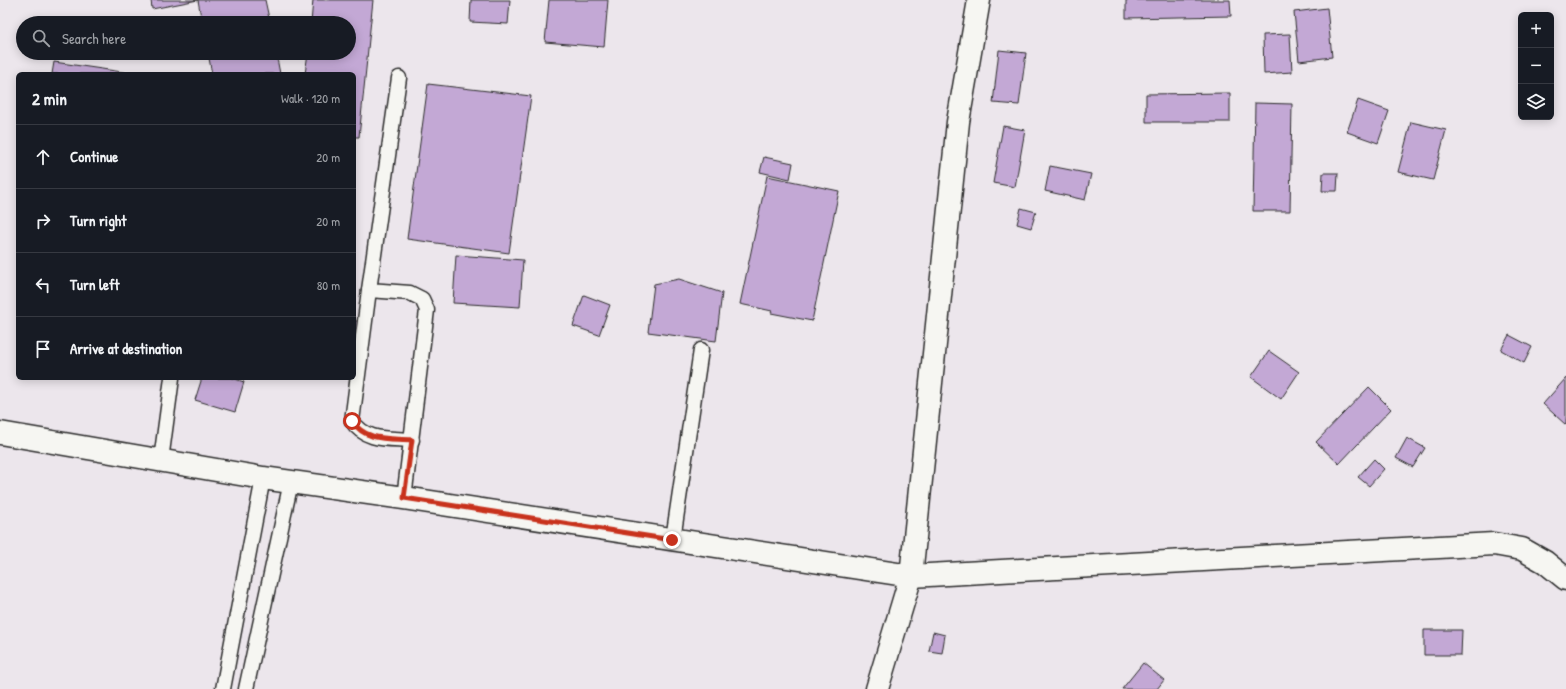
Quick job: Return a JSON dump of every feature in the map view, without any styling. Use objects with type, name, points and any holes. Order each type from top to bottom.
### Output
[{"type":"street","points":[[877,689],[911,576],[958,122],[980,0]]},
{"type":"street","points":[[0,433],[263,478],[404,498],[911,576],[1494,544],[1522,549],[1545,562],[1566,579]]},
{"type":"lane","points":[[399,78],[352,421],[358,429],[369,436],[412,440]]},
{"type":"lane","points":[[369,290],[410,293],[422,299],[427,310],[404,498]]},
{"type":"lane","points":[[672,540],[701,350]]},
{"type":"lane","points":[[161,460],[172,380]]},
{"type":"lane","points":[[223,689],[263,478]]},
{"type":"lane","points":[[246,689],[290,482]]},
{"type":"building","points":[[151,0],[198,0],[152,9]]},
{"type":"building","points":[[198,0],[265,0],[268,16],[201,16]]},
{"type":"building","points":[[313,0],[373,0],[359,137],[356,137],[356,72],[305,72],[307,60],[356,60],[356,16],[312,16]]},
{"type":"building","points":[[471,0],[510,0],[508,24],[470,22]]},
{"type":"building","points":[[549,0],[608,0],[604,47],[545,42]]},
{"type":"building","points":[[1126,0],[1230,0],[1231,16],[1126,18]]},
{"type":"building","points":[[1327,8],[1332,57],[1299,61],[1294,12]]},
{"type":"building","points":[[1290,34],[1292,72],[1264,74],[1263,35]]},
{"type":"building","points":[[999,50],[1026,53],[1019,105],[993,103]]},
{"type":"building","points":[[209,60],[277,60],[280,72],[212,72]]},
{"type":"building","points":[[54,62],[122,72],[52,72]]},
{"type":"building","points":[[428,84],[531,96],[509,253],[407,239]]},
{"type":"building","points":[[1230,93],[1230,122],[1146,122],[1146,94]]},
{"type":"building","points":[[1358,100],[1389,111],[1378,143],[1347,132]]},
{"type":"building","points":[[1255,103],[1292,104],[1290,211],[1253,211]]},
{"type":"building","points":[[1411,122],[1446,130],[1433,180],[1398,172]]},
{"type":"building","points":[[1003,126],[1025,130],[1015,187],[993,183]]},
{"type":"building","points":[[764,157],[793,163],[790,179],[760,172]]},
{"type":"building","points":[[1050,166],[1091,174],[1085,200],[1045,191]]},
{"type":"building","points":[[1323,173],[1338,173],[1337,191],[1322,191]]},
{"type":"building","points":[[767,176],[839,191],[812,321],[771,313],[772,311],[740,304]]},
{"type":"building","points":[[1021,208],[1036,212],[1031,228],[1017,224]]},
{"type":"building","points":[[456,255],[523,260],[520,307],[453,303]]},
{"type":"building","points":[[679,279],[722,293],[716,341],[648,332],[654,284]]},
{"type":"building","points":[[584,295],[610,305],[599,335],[573,326]]},
{"type":"building","points":[[356,321],[359,321],[356,355]]},
{"type":"building","points":[[1509,335],[1532,347],[1524,363],[1501,350]]},
{"type":"building","points":[[1269,351],[1299,372],[1281,399],[1251,377]]},
{"type":"building","points":[[1566,378],[1566,425],[1543,404]]},
{"type":"building","points":[[201,380],[238,380],[244,382],[235,412],[195,400]]},
{"type":"building","points":[[1369,387],[1391,409],[1339,464],[1316,442]]},
{"type":"building","points":[[1407,438],[1425,448],[1413,467],[1396,458]]},
{"type":"building","points":[[1374,459],[1384,469],[1369,486],[1358,477]]},
{"type":"building","points":[[1424,630],[1462,630],[1461,655],[1424,655]]},
{"type":"building","points":[[933,632],[945,635],[942,653],[929,651]]},
{"type":"building","points":[[1143,663],[1164,680],[1157,689],[1122,689]]},
{"type":"route","points":[[352,421],[358,429],[369,436],[412,440],[404,498],[672,540]]}]
